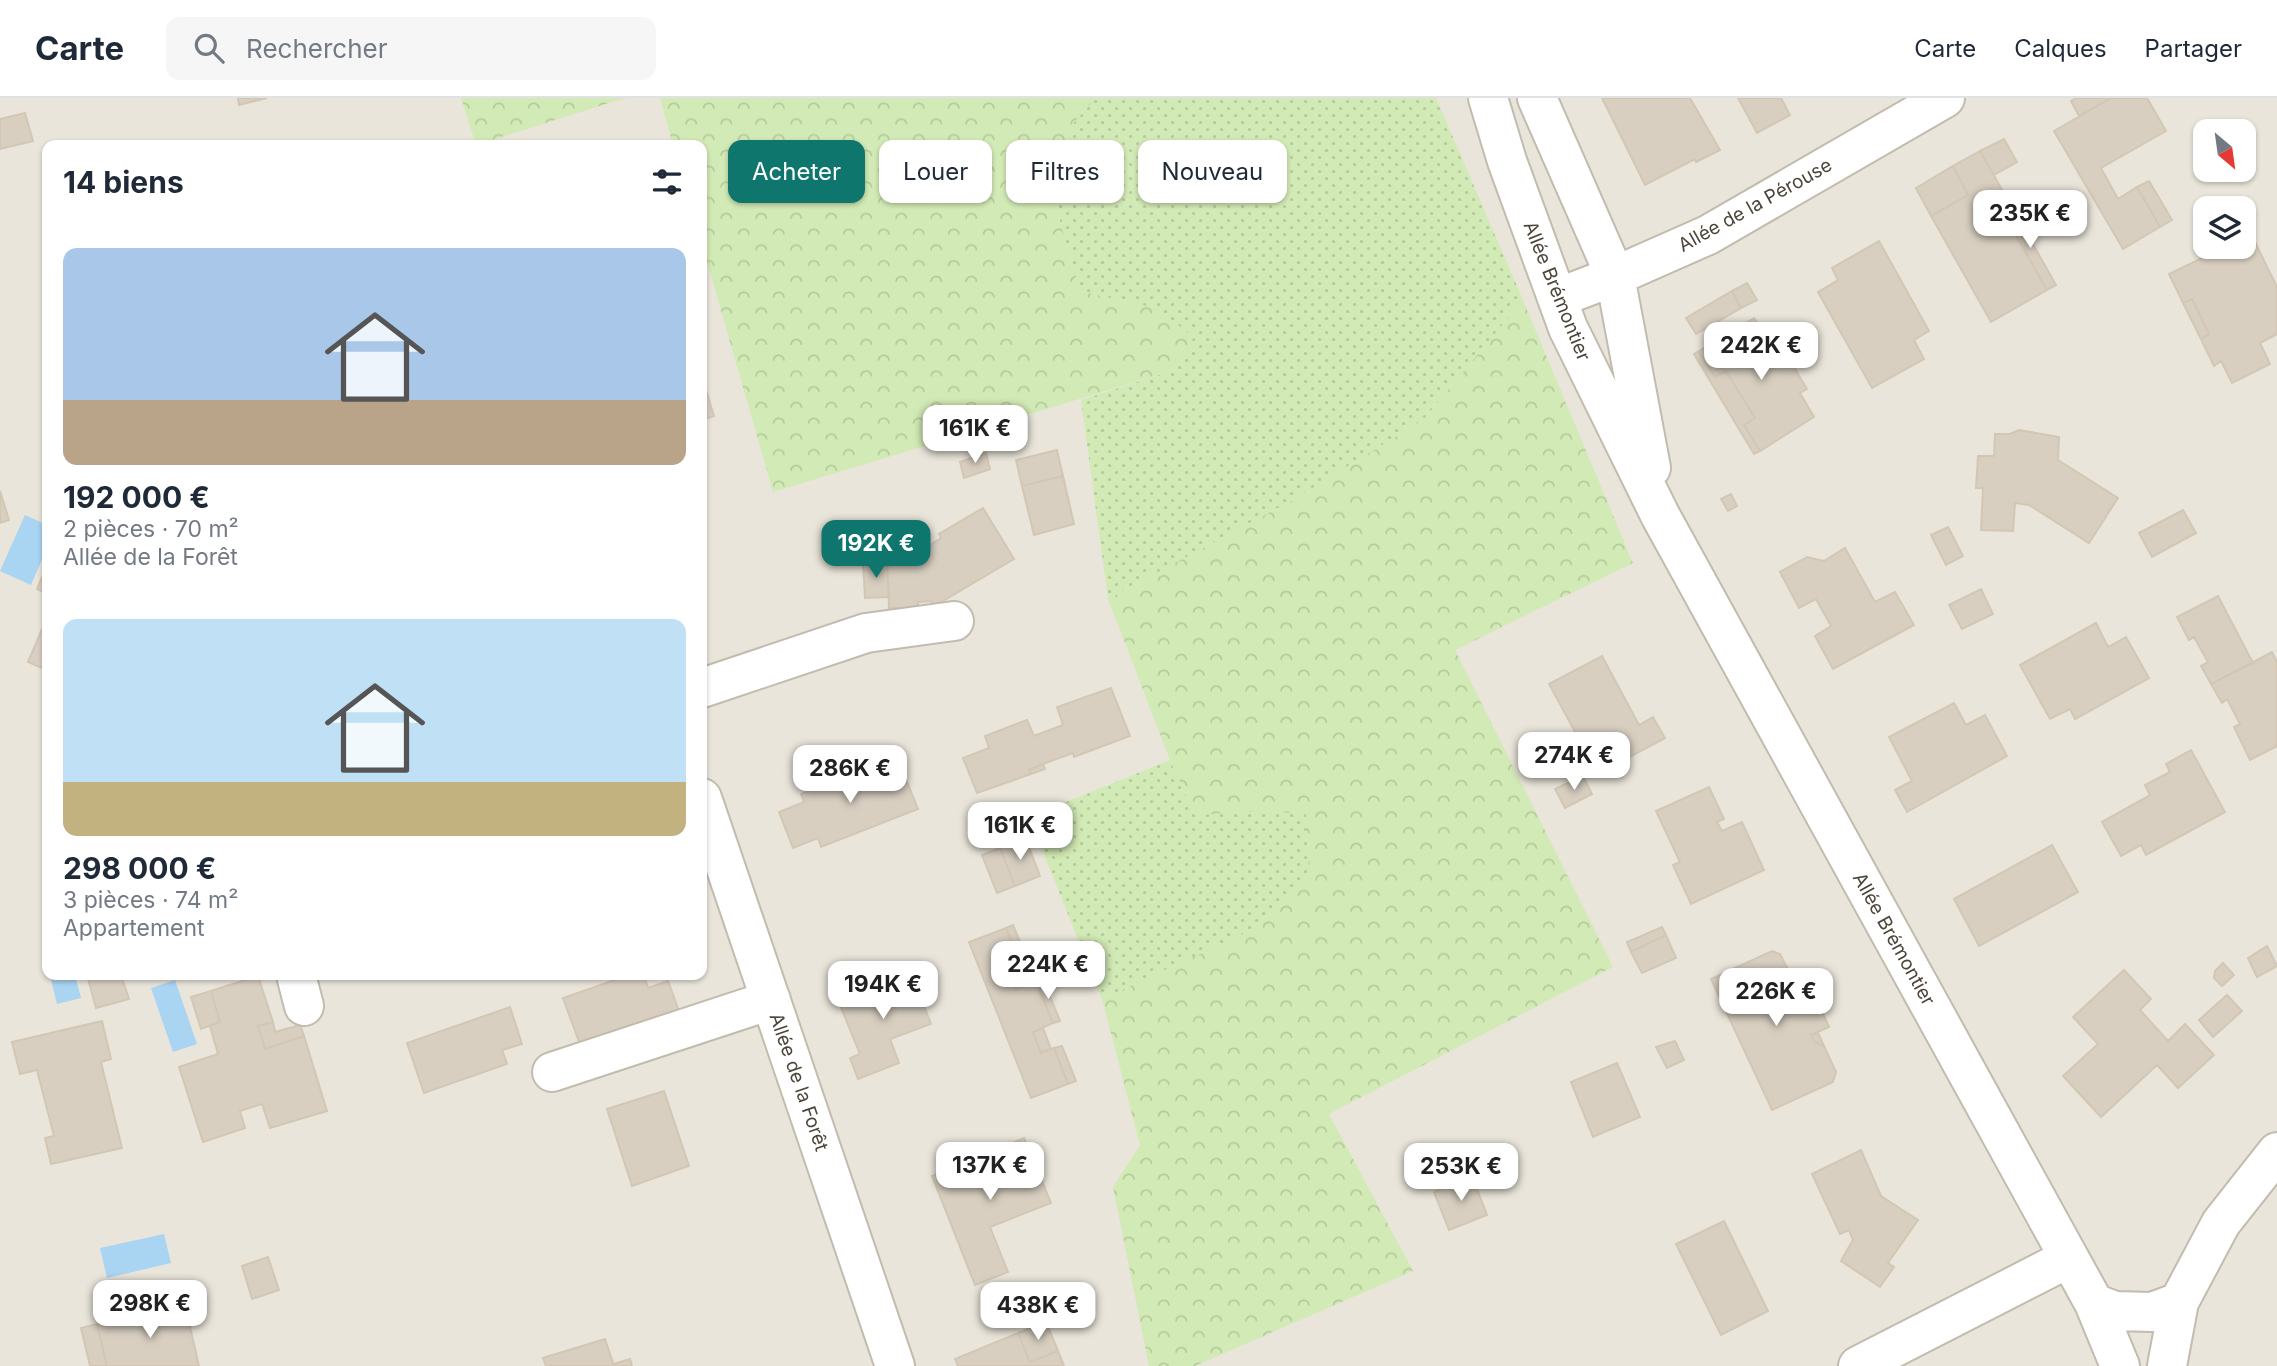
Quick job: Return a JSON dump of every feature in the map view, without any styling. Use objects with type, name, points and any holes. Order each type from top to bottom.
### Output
[{"type":"street","name":"Allée Brémontier","points":[[1488,98],[1507,161],[1568,328],[1660,515],[2094,1303],[2120,1366]]},
{"type":"street","name":"Allée Brémontier","points":[[1537,98],[1615,276],[1660,515]]},
{"type":"street","name":"Allée de la Pérouse","points":[[1557,298],[1708,235],[1945,98]]},
{"type":"street","points":[[707,686],[866,633],[954,621]]},
{"type":"street","name":"Allée de la Forêt","points":[[707,829],[715,879],[771,1000],[895,1366]]},
{"type":"street","points":[[552,1072],[771,1000]]},
{"type":"street","points":[[2167,1366],[2179,1302],[2221,1223],[2277,1152]]},
{"type":"street","points":[[1858,1366],[2069,1258]]},
{"type":"street","points":[[2094,1303],[2115,1311],[2152,1312],[2179,1302]]},
{"type":"shaded area","points":[[0,98],[2277,98],[2277,1366],[0,1366]]},
{"type":"green space","points":[[461,98],[625,98],[492,140],[474,140]]},
{"type":"green space","points":[[660,98],[1096,98],[1069,128],[1066,140],[1006,140],[1006,203],[1055,203],[1079,291],[1155,308],[1194,337],[1175,370],[773,492],[707,261],[707,140],[672,140]]},
{"type":"green space","points":[[1096,98],[1436,98],[1523,300],[1424,419],[1295,499],[1108,599],[1081,400],[1175,370],[1155,308],[1079,291],[1055,203],[1124,203],[1124,140],[1066,140],[1069,128]]},
{"type":"green space","points":[[1523,300],[1633,563],[1455,650],[1613,967],[1329,1114],[1413,1271],[1195,1366],[1149,1366],[1113,1187],[1140,1145],[1102,999],[1252,930],[1309,874],[1306,814],[1262,811],[1195,815],[1170,760],[1108,599],[1295,499],[1424,419]]},
{"type":"green space","points":[[1170,760],[1195,815],[1262,811],[1306,814],[1309,874],[1252,930],[1102,999],[1029,817]]},
{"type":"water","points":[[25,515],[42,523],[42,560],[31,585],[0,571]]},
{"type":"water","points":[[51,980],[76,980],[81,998],[57,1004]]},
{"type":"water","points":[[175,980],[197,1044],[173,1052],[151,988]]},
{"type":"water","points":[[164,1234],[171,1263],[107,1278],[100,1248]]},
{"type":"building","points":[[238,98],[267,98],[239,105]]},
{"type":"building","points":[[1602,98],[1690,98],[1720,150],[1696,162],[1695,159],[1645,185]]},
{"type":"building","points":[[1738,98],[1781,98],[1790,115],[1757,133]]},
{"type":"building","points":[[2076,98],[2111,98],[2079,116],[2071,101]]},
{"type":"building","points":[[2111,98],[2147,98],[2166,131],[2101,168],[2118,199],[2137,187],[2160,227],[2123,249],[2054,131]]},
{"type":"building","points":[[25,113],[33,141],[0,149],[0,119]]},
{"type":"building","points":[[2004,139],[2017,162],[1994,175],[1980,151]]},
{"type":"building","points":[[1980,151],[2013,209],[2004,214],[2047,290],[1991,322],[1931,216],[1968,195],[1953,166]]},
{"type":"building","points":[[1953,166],[1968,195],[1931,216],[1916,188]]},
{"type":"building","points":[[2149,181],[2172,220],[2160,227],[2137,187]]},
{"type":"building","points":[[2013,209],[2056,285],[2047,290],[2004,214]]},
{"type":"building","points":[[1879,241],[1929,331],[1914,340],[1924,359],[1872,388],[1818,292],[1838,280],[1832,268]]},
{"type":"building","points":[[2256,244],[2277,287],[2277,334],[2260,343],[2270,364],[2232,383],[2221,361],[2214,366],[2201,339],[2209,334],[2192,299],[2183,303],[2169,274],[2200,259],[2256,259]]},
{"type":"building","points":[[1747,283],[1757,300],[1741,308],[1732,291]]},
{"type":"building","points":[[1732,291],[1741,308],[1696,334],[1686,318]]},
{"type":"building","points":[[2192,299],[2209,334],[2201,339],[2183,303]]},
{"type":"building","points":[[1754,318],[1769,342],[1776,337],[1807,389],[1800,393],[1814,417],[1760,451],[1744,425],[1755,418],[1726,371],[1715,377],[1699,351]]},
{"type":"building","points":[[1699,351],[1715,377],[1726,371],[1755,418],[1744,425],[1760,451],[1754,454],[1694,354]]},
{"type":"building","points":[[707,393],[714,416],[707,418]]},
{"type":"building","points":[[2019,430],[2059,437],[2058,460],[2118,498],[2089,543],[2029,505],[2015,503],[2013,531],[1981,530],[1983,488],[1976,488],[1978,456],[1994,456],[1995,434],[2010,434]]},
{"type":"building","points":[[1057,450],[1063,476],[1022,486],[1016,460]]},
{"type":"building","points":[[986,453],[990,469],[964,478],[960,462]]},
{"type":"building","points":[[1063,476],[1074,524],[1034,535],[1022,486]]},
{"type":"building","points":[[0,491],[9,520],[0,523]]},
{"type":"building","points":[[1731,494],[1737,506],[1728,511],[1721,499]]},
{"type":"building","points":[[983,508],[1014,559],[933,607],[932,601],[918,602],[918,608],[889,608],[887,555],[916,554],[941,538],[939,534]]},
{"type":"building","points":[[2183,510],[2196,533],[2152,557],[2139,533]]},
{"type":"building","points":[[1948,527],[1963,556],[1946,565],[1931,535]]},
{"type":"building","points":[[1845,548],[1875,602],[1895,592],[1914,625],[1833,669],[1815,636],[1831,626],[1816,599],[1799,608],[1780,572],[1807,557],[1824,561]]},
{"type":"building","points":[[887,561],[889,597],[865,598],[863,563]]},
{"type":"building","points":[[42,577],[42,592],[37,589]]},
{"type":"building","points":[[1981,589],[1993,614],[1962,629],[1949,605]]},
{"type":"building","points":[[2218,596],[2253,663],[2211,684],[2201,666],[2208,662],[2194,637],[2189,640],[2177,617]]},
{"type":"building","points":[[2096,623],[2108,647],[2126,637],[2149,678],[2075,719],[2070,709],[2050,719],[2020,665]]},
{"type":"building","points":[[42,629],[42,668],[28,662]]},
{"type":"building","points":[[2272,652],[2277,662],[2277,746],[2250,760],[2234,727],[2240,724],[2227,699],[2222,703],[2211,684]]},
{"type":"building","points":[[1602,656],[1639,725],[1653,717],[1665,738],[1598,774],[1549,684]]},
{"type":"building","points":[[1111,688],[1130,736],[1074,757],[1073,753],[1043,764],[1029,770],[1031,774],[977,793],[963,758],[989,748],[985,736],[1027,720],[1034,736],[1063,725],[1057,707]]},
{"type":"building","points":[[1954,703],[1966,725],[1985,715],[2007,756],[1907,812],[1895,790],[1912,781],[1889,737]]},
{"type":"building","points":[[2191,750],[2225,812],[2146,855],[2141,845],[2121,856],[2102,822],[2150,795],[2145,785],[2170,772],[2166,764]]},
{"type":"building","points":[[897,757],[918,809],[821,847],[818,838],[793,848],[779,812],[804,802],[801,794]]},
{"type":"building","points":[[1043,764],[1045,769],[1031,774],[1029,770]]},
{"type":"building","points":[[1583,776],[1592,794],[1565,808],[1555,789]]},
{"type":"building","points":[[1709,787],[1724,819],[1717,822],[1722,831],[1742,822],[1764,870],[1691,904],[1673,865],[1680,862],[1656,811]]},
{"type":"building","points":[[1025,837],[1040,876],[1015,886],[1000,848]]},
{"type":"building","points":[[2052,845],[2078,892],[1979,946],[1954,899]]},
{"type":"building","points":[[1000,848],[1015,886],[997,893],[982,855]]},
{"type":"building","points":[[1013,925],[1028,961],[1020,963],[1006,928]]},
{"type":"building","points":[[1662,927],[1666,935],[1631,952],[1627,942]]},
{"type":"building","points":[[1006,928],[1020,963],[1007,968],[1016,990],[1036,982],[1053,1023],[1033,1032],[1041,1053],[1054,1048],[1068,1084],[1031,1098],[969,942]]},
{"type":"building","points":[[1666,935],[1676,958],[1642,973],[1631,952]]},
{"type":"building","points":[[2267,946],[2277,966],[2257,977],[2248,958]]},
{"type":"building","points":[[1772,951],[1780,954],[1794,981],[1790,990],[1793,997],[1811,988],[1829,1027],[1811,1035],[1815,1042],[1824,1046],[1836,1072],[1833,1082],[1772,1110],[1711,979]]},
{"type":"building","points":[[2223,963],[2234,975],[2222,986],[2214,978],[2215,971]]},
{"type":"building","points":[[1017,964],[1026,986],[1016,990],[1007,968]]},
{"type":"building","points":[[910,970],[931,1024],[890,1039],[899,1063],[858,1079],[850,1058],[860,1054],[838,1000]]},
{"type":"building","points":[[2124,970],[2151,999],[2140,1010],[2168,1041],[2185,1024],[2214,1055],[2178,1088],[2157,1065],[2101,1117],[2063,1076],[2098,1044],[2073,1017]]},
{"type":"building","points":[[1043,979],[1060,1021],[1053,1023],[1036,982]]},
{"type":"building","points":[[88,980],[123,980],[129,999],[96,1008]]},
{"type":"building","points":[[245,980],[259,980],[273,1022],[258,1026],[265,1049],[304,1036],[327,1111],[270,1128],[262,1104],[240,1111],[245,1128],[203,1142],[179,1067],[218,1054],[210,1026],[220,1022],[211,991]]},
{"type":"building","points":[[615,980],[646,980],[648,988],[668,981],[680,1014],[582,1050],[563,998]]},
{"type":"building","points":[[211,991],[220,1022],[201,1029],[191,997]]},
{"type":"building","points":[[2227,995],[2242,1011],[2213,1037],[2199,1020]]},
{"type":"building","points":[[510,1007],[522,1044],[502,1050],[507,1064],[424,1093],[407,1043]]},
{"type":"building","points":[[102,1021],[111,1059],[101,1062],[122,1148],[51,1164],[45,1138],[54,1136],[37,1070],[20,1074],[12,1042]]},
{"type":"building","points":[[273,1022],[275,1032],[300,1025],[304,1036],[265,1049],[258,1026]]},
{"type":"building","points":[[1043,1028],[1051,1049],[1041,1053],[1033,1032]]},
{"type":"building","points":[[1818,1033],[1824,1046],[1815,1042],[1811,1035]]},
{"type":"building","points":[[1675,1041],[1684,1060],[1667,1068],[1656,1047]]},
{"type":"building","points":[[1062,1046],[1076,1081],[1068,1084],[1054,1048]]},
{"type":"building","points":[[1617,1063],[1640,1117],[1593,1137],[1571,1082]]},
{"type":"building","points":[[664,1091],[689,1166],[632,1186],[607,1109]]},
{"type":"building","points":[[1024,1138],[1051,1203],[990,1227],[1008,1272],[975,1285],[932,1176]]},
{"type":"building","points":[[1861,1150],[1881,1196],[1918,1220],[1888,1263],[1894,1267],[1880,1287],[1841,1261],[1853,1240],[1849,1230],[1840,1234],[1812,1174]]},
{"type":"building","points":[[1472,1176],[1487,1215],[1449,1230],[1434,1192]]},
{"type":"building","points":[[1724,1221],[1768,1311],[1721,1335],[1676,1244]]},
{"type":"building","points":[[268,1257],[279,1290],[252,1299],[242,1266]]},
{"type":"building","points":[[180,1284],[185,1305],[123,1319],[117,1298]]},
{"type":"building","points":[[185,1305],[199,1366],[107,1366],[97,1324]]},
{"type":"building","points":[[1046,1322],[1058,1351],[1030,1362],[1018,1333]]},
{"type":"building","points":[[97,1324],[107,1366],[90,1366],[81,1328]]},
{"type":"building","points":[[1018,1333],[1030,1362],[1058,1351],[1064,1366],[958,1366],[955,1359]]},
{"type":"building","points":[[605,1339],[614,1366],[546,1366],[543,1358]]},
{"type":"building","points":[[630,1359],[632,1366],[613,1364]]}]
